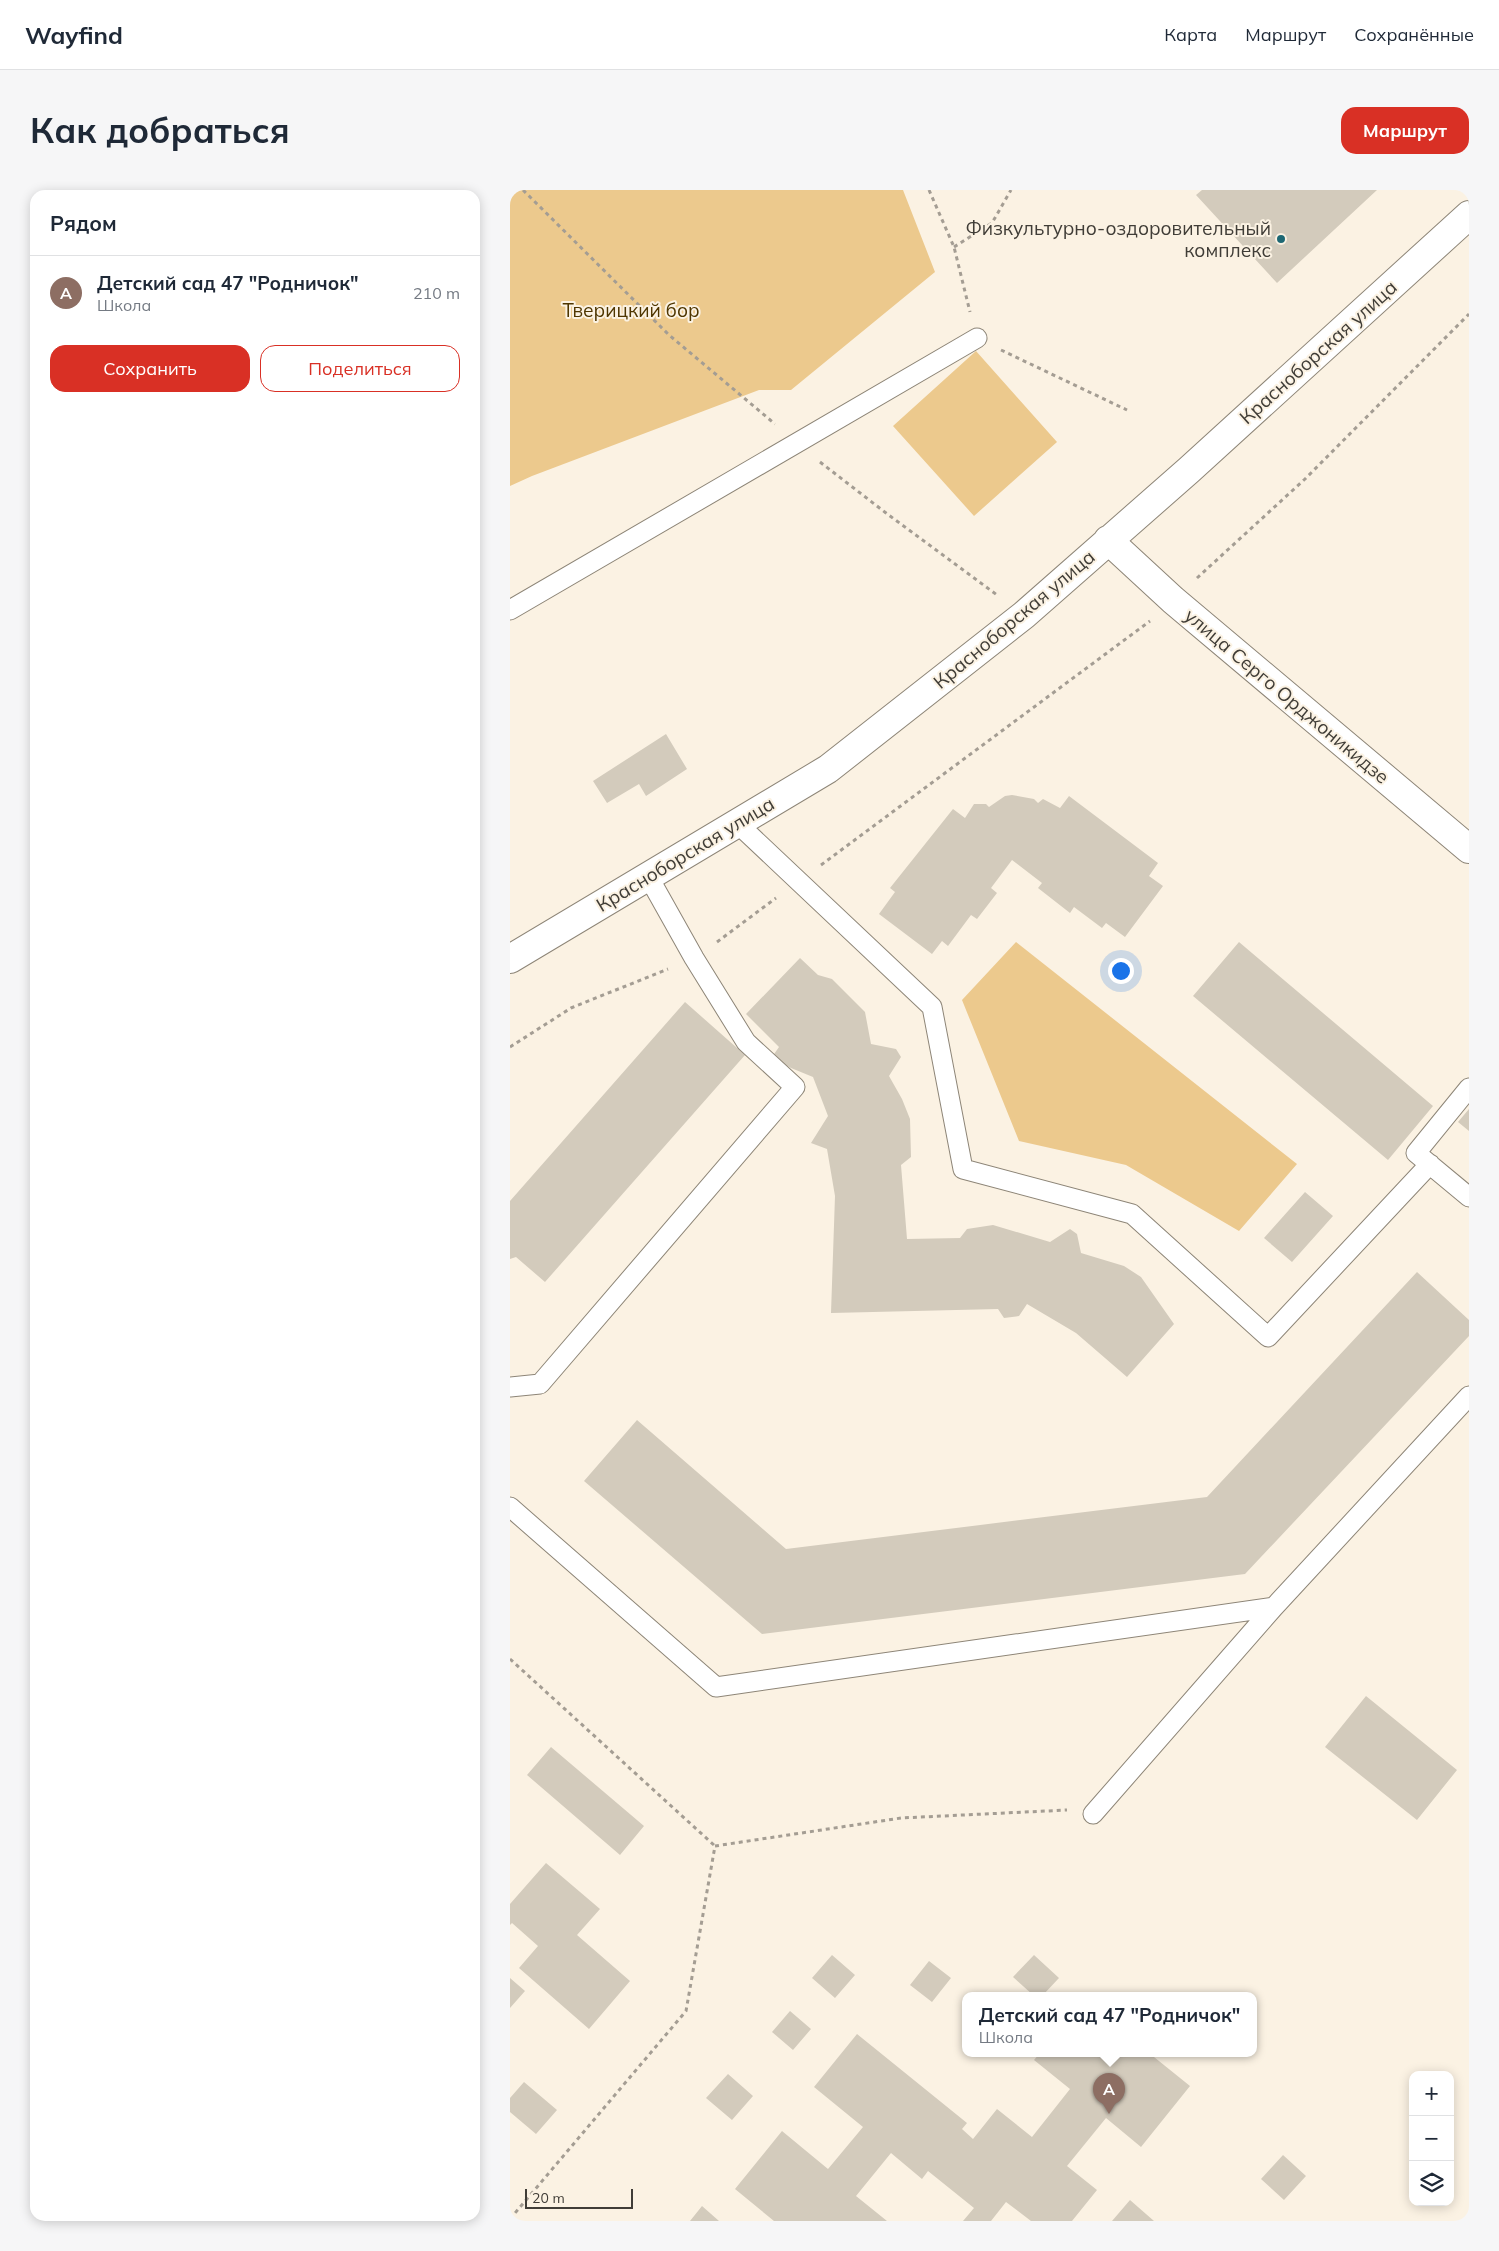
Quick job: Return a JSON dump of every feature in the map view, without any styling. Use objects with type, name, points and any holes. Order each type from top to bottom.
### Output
[{"type":"street","name":"Красноборская улица","points":[[510,959],[828,769],[1024,615],[1189,470],[1469,216]]},
{"type":"street","name":"улица Серго Орджоникидзе","points":[[1108,540],[1173,600],[1469,849]]},
{"type":"lane","points":[[510,610],[977,338]]},
{"type":"lane","points":[[737,823],[932,1007],[963,1169],[1132,1214],[1268,1337],[1430,1164]]},
{"type":"lane","points":[[510,1387],[540,1384],[795,1087],[746,1042],[694,958],[648,876]]},
{"type":"lane","points":[[1469,1088],[1416,1153],[1469,1198]]},
{"type":"lane","points":[[1093,1814],[1274,1607],[1469,1396]]},
{"type":"lane","points":[[510,1507],[716,1687],[1274,1607]]},
{"type":"path","points":[[523,190],[669,335],[796,443],[886,513],[1024,615]]},
{"type":"path","points":[[929,190],[954,247],[977,338],[1127,410]]},
{"type":"path","points":[[954,247],[992,223],[1011,190]]},
{"type":"path","points":[[510,1047],[571,1008],[694,958],[1142,628],[1305,479],[1469,314]]},
{"type":"path","points":[[510,1659],[715,1846]]},
{"type":"path","points":[[715,1846],[901,1818],[1059,1809],[1093,1814]]},
{"type":"path","points":[[510,2219],[686,2011],[715,1846]]},
{"type":"green space","name":"Тверицкий бор","points":[[510,190],[903,190],[935,272],[791,390],[759,390],[510,486]]},
{"type":"green space","points":[[976,351],[1057,442],[974,516],[893,426]]},
{"type":"green space","points":[[1016,942],[1297,1164],[1239,1231],[1126,1165],[1019,1141],[962,1000]]},
{"type":"building","name":"Физкультурно-оздоровительный комплекс","points":[[1202,190],[1377,190],[1277,283],[1196,195]]},
{"type":"building","points":[[666,734],[687,769],[646,796],[639,784],[607,803],[593,781]]},
{"type":"building","points":[[1012,795],[1034,799],[1038,803],[1043,799],[1060,808],[1069,796],[1158,863],[1149,876],[1163,886],[1125,937],[1106,923],[1102,928],[1074,907],[1070,913],[1038,888],[1042,883],[1012,860],[991,888],[997,893],[977,919],[971,915],[948,946],[942,941],[932,954],[879,914],[895,892],[890,888],[953,809],[965,818],[974,804],[986,804],[989,807],[1005,796]]},
{"type":"building","points":[[1239,942],[1433,1106],[1388,1160],[1193,996]]},
{"type":"building","points":[[800,958],[818,975],[832,979],[865,1012],[871,1044],[896,1049],[901,1057],[889,1076],[902,1099],[910,1119],[911,1157],[901,1165],[907,1239],[960,1238],[967,1229],[993,1225],[1050,1242],[1070,1229],[1077,1234],[1081,1253],[1124,1266],[1141,1277],[1174,1324],[1127,1377],[1076,1333],[1027,1304],[1019,1316],[1004,1318],[998,1309],[831,1313],[835,1196],[827,1149],[811,1143],[828,1116],[813,1077],[791,1068],[772,1057],[779,1047],[746,1014]]},
{"type":"building","points":[[685,1002],[745,1055],[545,1282],[516,1257],[510,1259],[510,1201]]},
{"type":"building","points":[[1469,1109],[1469,1131],[1458,1122]]},
{"type":"building","points":[[1305,1192],[1333,1216],[1292,1262],[1264,1238]]},
{"type":"building","points":[[1417,1272],[1469,1320],[1469,1336],[1245,1574],[762,1634],[584,1481],[637,1420],[786,1549],[1207,1497]]},
{"type":"building","points":[[1366,1696],[1457,1770],[1417,1820],[1325,1747]]},
{"type":"building","points":[[551,1747],[644,1826],[620,1855],[527,1775]]},
{"type":"building","points":[[546,1863],[600,1909],[577,1935],[630,1981],[589,2029],[519,1968],[538,1946],[512,1923],[510,1925],[510,1904]]},
{"type":"building","points":[[832,1955],[855,1975],[835,1998],[812,1978]]},
{"type":"building","points":[[1034,1955],[1059,1978],[1046,1992],[1030,1992],[1013,1977]]},
{"type":"building","points":[[929,1961],[951,1978],[932,2002],[910,1985]]},
{"type":"building","points":[[510,1978],[525,1991],[510,2008]]},
{"type":"building","points":[[790,2011],[811,2029],[793,2050],[772,2032]]},
{"type":"building","points":[[857,2034],[967,2123],[962,2129],[973,2139],[997,2109],[1032,2137],[1070,2089],[1034,2060],[1037,2057],[1154,2057],[1190,2086],[1141,2147],[1106,2118],[1067,2166],[1097,2190],[1072,2221],[1031,2221],[1006,2202],[991,2221],[963,2221],[974,2208],[928,2171],[922,2179],[891,2153],[856,2196],[887,2221],[774,2221],[735,2189],[782,2131],[828,2169],[863,2127],[814,2087]]},
{"type":"building","points":[[728,2074],[753,2096],[732,2120],[706,2098]]},
{"type":"building","points":[[524,2082],[557,2110],[536,2134],[510,2112],[510,2098]]},
{"type":"building","points":[[1283,2155],[1306,2176],[1284,2200],[1261,2179]]},
{"type":"building","points":[[1130,2200],[1154,2221],[1112,2221]]},
{"type":"building","points":[[702,2206],[719,2221],[690,2221]]},
{"type":"place","name":"Физкультурно-оздоровительный комплекс","points":[[1281,239]]},
{"type":"place","name":"Детский сад 47 \"Родничок\"","points":[[1109,2114]]}]
